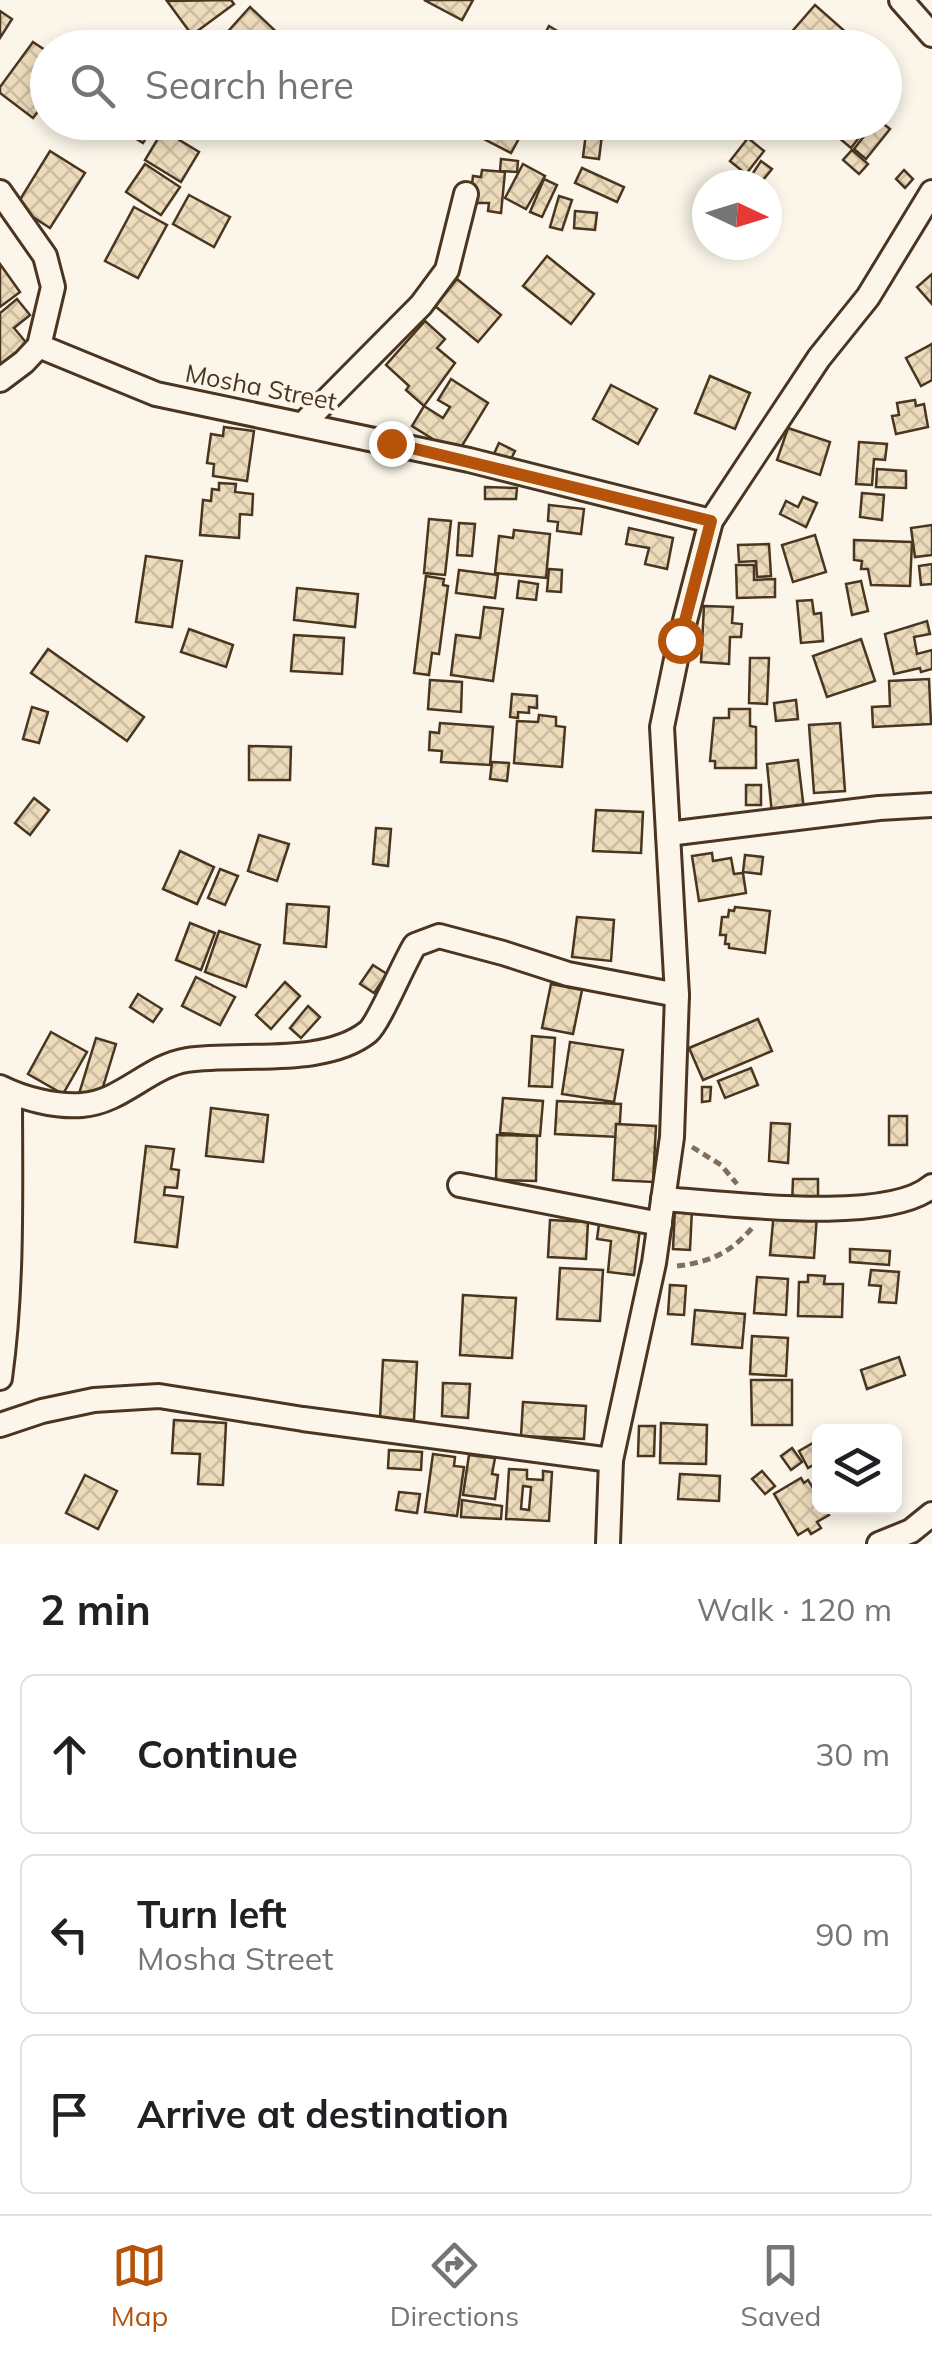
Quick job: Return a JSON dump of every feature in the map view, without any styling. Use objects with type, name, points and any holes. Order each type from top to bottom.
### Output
[{"type":"street","points":[[901,0],[932,35]]},
{"type":"street","points":[[0,192],[45,256],[54,288],[39,346],[0,380]]},
{"type":"street","points":[[304,423],[421,305],[448,270],[466,194]]},
{"type":"street","points":[[608,1544],[611,1460],[654,1263],[672,1136],[677,995],[662,727],[711,521],[819,358],[868,296],[928,208]]},
{"type":"street","name":"Mosha Street","points":[[39,346],[156,394],[469,460],[711,521]]},
{"type":"street","points":[[668,834],[932,804]]},
{"type":"street","points":[[0,1378],[9,1226],[5,1090],[43,1102],[78,1106],[94,1104],[157,1070],[187,1060],[325,1052],[370,1031],[415,945],[438,936],[568,974],[677,995]]},
{"type":"street","points":[[460,1185],[660,1224]]},
{"type":"street","points":[[663,1199],[799,1208],[894,1203],[932,1186]]},
{"type":"street","points":[[0,1426],[42,1410],[94,1400],[159,1396],[303,1420],[611,1460]]},
{"type":"street","points":[[879,1544],[911,1532],[932,1514]]},
{"type":"path","points":[[654,1263],[674,1266],[707,1262],[731,1250],[752,1228],[758,1205],[721,1165],[672,1136]]},
{"type":"building","points":[[231,0],[234,4],[199,30],[188,30],[167,1]]},
{"type":"building","points":[[424,0],[473,0],[462,20]]},
{"type":"building","points":[[815,5],[843,30],[793,30]]},
{"type":"building","points":[[250,7],[274,30],[229,30]]},
{"type":"building","points":[[0,11],[12,19],[0,38]]},
{"type":"building","points":[[30,46],[30,116],[0,93],[0,87]]},
{"type":"building","points":[[157,140],[179,140],[199,152],[181,182],[145,160]]},
{"type":"building","points":[[486,140],[518,140],[511,153]]},
{"type":"building","points":[[585,140],[601,140],[599,159],[583,157]]},
{"type":"building","points":[[750,140],[764,151],[749,170],[741,170],[730,161]]},
{"type":"building","points":[[861,140],[881,140],[866,159],[854,149]]},
{"type":"building","points":[[852,150],[868,164],[859,174],[843,160]]},
{"type":"building","points":[[50,151],[85,173],[50,228],[16,206]]},
{"type":"building","points":[[501,159],[518,161],[517,172],[500,171]]},
{"type":"building","points":[[761,161],[772,169],[771,170],[755,170]]},
{"type":"building","points":[[145,164],[180,187],[161,215],[126,192]]},
{"type":"building","points":[[523,164],[545,176],[526,209],[505,198]]},
{"type":"building","points":[[582,168],[624,187],[617,202],[575,183]]},
{"type":"building","points":[[482,170],[505,172],[501,213],[488,211],[489,203],[467,203],[469,183],[472,184],[473,176],[481,177]]},
{"type":"building","points":[[904,170],[913,179],[905,188],[896,179]]},
{"type":"building","points":[[544,179],[557,185],[542,217],[530,212]]},
{"type":"building","points":[[189,195],[230,217],[214,247],[173,224]]},
{"type":"building","points":[[559,196],[572,200],[562,230],[550,227]]},
{"type":"building","points":[[134,207],[167,225],[138,278],[105,261]]},
{"type":"building","points":[[575,211],[597,213],[595,230],[574,228]]},
{"type":"building","points":[[547,256],[594,294],[571,324],[523,286]]},
{"type":"building","points":[[0,264],[20,292],[0,307]]},
{"type":"building","points":[[932,274],[932,304],[917,287]]},
{"type":"building","points":[[457,279],[501,315],[478,342],[435,306]]},
{"type":"building","points":[[17,299],[30,315],[14,328],[29,346],[0,371],[0,313]]},
{"type":"building","points":[[425,321],[445,339],[437,348],[455,363],[424,406],[386,365]]},
{"type":"building","points":[[932,344],[932,380],[921,386],[906,358]]},
{"type":"building","points":[[710,376],[750,393],[735,429],[695,413]]},
{"type":"building","points":[[451,379],[488,403],[457,454],[412,426],[424,406],[443,418],[450,407],[438,400]]},
{"type":"building","points":[[611,385],[657,409],[638,444],[593,419]]},
{"type":"building","points":[[915,400],[916,406],[924,404],[928,427],[896,434],[892,416],[899,415],[897,403]]},
{"type":"building","points":[[224,427],[254,431],[247,481],[213,476],[214,464],[207,463],[211,434],[223,436]]},
{"type":"building","points":[[788,428],[830,442],[820,475],[777,460]]},
{"type":"building","points":[[859,442],[887,444],[885,460],[874,459],[872,485],[856,484]]},
{"type":"building","points":[[499,443],[515,451],[508,465],[492,458]]},
{"type":"building","points":[[877,469],[906,471],[906,488],[876,487]]},
{"type":"building","points":[[219,483],[236,484],[235,492],[253,494],[252,515],[240,514],[239,538],[200,535],[203,500],[211,501],[212,489],[219,490]]},
{"type":"building","points":[[485,487],[517,488],[516,499],[485,499]]},
{"type":"building","points":[[862,493],[884,495],[882,520],[860,517]]},
{"type":"building","points":[[803,497],[817,503],[806,527],[780,514],[786,501],[798,507]]},
{"type":"building","points":[[549,505],[584,509],[581,534],[557,531],[558,522],[548,521]]},
{"type":"building","points":[[429,519],[451,521],[445,575],[424,573]]},
{"type":"building","points":[[459,523],[475,524],[472,556],[457,555]]},
{"type":"building","points":[[932,525],[932,555],[915,557],[911,528]]},
{"type":"building","points":[[629,528],[673,538],[667,569],[645,564],[649,548],[626,544]]},
{"type":"building","points":[[514,530],[550,534],[546,578],[495,573],[499,536],[513,538]]},
{"type":"building","points":[[815,535],[826,572],[793,582],[782,545]]},
{"type":"building","points":[[854,540],[912,542],[910,586],[871,585],[868,569],[861,569],[862,561],[854,560]]},
{"type":"building","points":[[769,544],[771,576],[757,577],[756,561],[739,562],[738,545]]},
{"type":"building","points":[[146,556],[182,561],[172,627],[136,622]]},
{"type":"building","points":[[932,564],[932,584],[921,585],[919,566]]},
{"type":"building","points":[[736,565],[754,565],[754,580],[775,579],[775,597],[737,598]]},
{"type":"building","points":[[549,569],[562,570],[561,592],[547,591]]},
{"type":"building","points":[[459,570],[498,575],[495,598],[456,593]]},
{"type":"building","points":[[426,576],[444,579],[443,585],[448,586],[439,654],[432,653],[429,675],[414,673]]},
{"type":"building","points":[[519,581],[538,584],[536,600],[517,598]]},
{"type":"building","points":[[861,581],[868,611],[852,615],[846,584]]},
{"type":"building","points":[[297,588],[358,594],[355,627],[294,620]]},
{"type":"building","points":[[812,600],[814,614],[821,613],[823,641],[801,643],[797,601]]},
{"type":"building","points":[[704,606],[733,607],[732,623],[742,624],[741,637],[730,637],[729,664],[701,662]]},
{"type":"building","points":[[484,607],[503,609],[493,681],[451,675],[456,635],[480,638]]},
{"type":"building","points":[[927,621],[930,634],[914,637],[917,654],[932,650],[932,669],[894,674],[885,634]]},
{"type":"building","points":[[189,629],[233,645],[226,667],[181,652]]},
{"type":"building","points":[[294,635],[344,638],[342,674],[291,671]]},
{"type":"building","points":[[861,639],[875,681],[827,697],[813,656]]},
{"type":"building","points":[[48,649],[144,717],[127,741],[31,673]]},
{"type":"building","points":[[750,658],[769,658],[767,704],[749,703]]},
{"type":"building","points":[[929,679],[931,724],[873,727],[872,707],[890,706],[889,681]]},
{"type":"building","points":[[430,680],[462,682],[461,712],[428,709]]},
{"type":"building","points":[[512,694],[537,696],[537,708],[529,707],[529,713],[518,712],[518,718],[510,717]]},
{"type":"building","points":[[796,700],[798,719],[776,721],[774,703]]},
{"type":"building","points":[[32,707],[48,712],[39,743],[23,739]]},
{"type":"building","points":[[729,709],[750,709],[750,726],[756,727],[756,768],[715,768],[715,761],[710,761],[714,718],[729,718]]},
{"type":"building","points":[[539,715],[556,717],[556,726],[565,727],[562,767],[514,763],[517,721],[538,722]]},
{"type":"building","points":[[440,723],[493,727],[490,765],[441,762],[442,751],[429,750],[430,732],[439,733]]},
{"type":"building","points":[[840,723],[845,791],[814,793],[809,725]]},
{"type":"building","points":[[249,746],[291,747],[290,780],[249,780]]},
{"type":"building","points":[[798,760],[804,810],[772,814],[767,764]]},
{"type":"building","points":[[492,762],[509,763],[507,781],[490,779]]},
{"type":"building","points":[[746,785],[761,785],[761,805],[746,805]]},
{"type":"building","points":[[34,798],[49,810],[30,835],[15,823]]},
{"type":"building","points":[[596,810],[643,812],[641,853],[593,851]]},
{"type":"building","points":[[376,828],[391,829],[388,866],[373,864]]},
{"type":"building","points":[[259,835],[289,844],[277,881],[248,871]]},
{"type":"building","points":[[180,851],[214,867],[197,904],[163,889]]},
{"type":"building","points":[[712,853],[713,861],[731,858],[734,874],[743,873],[746,893],[699,901],[692,856]]},
{"type":"building","points":[[745,855],[763,857],[761,874],[743,872]]},
{"type":"building","points":[[220,869],[238,876],[225,905],[208,898]]},
{"type":"building","points":[[287,904],[329,907],[326,947],[284,943]]},
{"type":"building","points":[[735,907],[770,911],[765,953],[729,948],[725,944],[726,935],[720,935],[722,917],[728,917],[729,910],[734,911]]},
{"type":"building","points":[[577,917],[614,920],[611,961],[572,957]]},
{"type":"building","points":[[190,923],[215,933],[201,970],[176,960]]},
{"type":"building","points":[[219,931],[260,945],[246,987],[205,972]]},
{"type":"building","points":[[373,965],[387,974],[374,993],[360,984]]},
{"type":"building","points":[[196,977],[235,997],[220,1025],[182,1006]]},
{"type":"building","points":[[285,982],[300,996],[271,1029],[256,1015]]},
{"type":"building","points":[[551,984],[582,990],[573,1034],[542,1028]]},
{"type":"building","points":[[138,994],[162,1009],[153,1022],[130,1007]]},
{"type":"building","points":[[308,1006],[320,1017],[301,1038],[290,1028]]},
{"type":"building","points":[[758,1019],[772,1051],[703,1080],[689,1048]]},
{"type":"building","points":[[51,1032],[87,1052],[63,1094],[28,1074]]},
{"type":"building","points":[[532,1036],[555,1038],[552,1087],[529,1086]]},
{"type":"building","points":[[96,1038],[116,1044],[99,1100],[79,1094]]},
{"type":"building","points":[[570,1042],[623,1050],[614,1102],[562,1094]]},
{"type":"building","points":[[751,1068],[758,1085],[725,1098],[718,1081]]},
{"type":"building","points":[[702,1087],[711,1087],[710,1101],[702,1102]]},
{"type":"building","points":[[503,1098],[543,1101],[540,1136],[500,1133]]},
{"type":"building","points":[[557,1101],[621,1104],[619,1137],[555,1134]]},
{"type":"building","points":[[211,1108],[268,1115],[263,1162],[206,1156]]},
{"type":"building","points":[[889,1116],[907,1116],[907,1145],[889,1145]]},
{"type":"building","points":[[771,1123],[790,1124],[788,1163],[769,1161]]},
{"type":"building","points":[[616,1124],[656,1126],[653,1182],[613,1180]]},
{"type":"building","points":[[497,1135],[537,1136],[536,1181],[496,1180]]},
{"type":"building","points":[[146,1146],[174,1149],[171,1169],[179,1170],[177,1188],[165,1187],[164,1195],[183,1197],[177,1247],[135,1242]]},
{"type":"building","points":[[793,1179],[818,1179],[818,1204],[792,1203]]},
{"type":"building","points":[[675,1208],[692,1209],[690,1250],[673,1249]]},
{"type":"building","points":[[774,1211],[817,1215],[814,1258],[770,1255]]},
{"type":"building","points":[[550,1220],[588,1222],[586,1259],[548,1257]]},
{"type":"building","points":[[599,1224],[640,1229],[634,1275],[608,1272],[611,1241],[597,1239]]},
{"type":"building","points":[[850,1249],[890,1251],[889,1265],[850,1262]]},
{"type":"building","points":[[560,1268],[603,1270],[600,1321],[557,1319]]},
{"type":"building","points":[[871,1270],[899,1272],[896,1303],[879,1302],[881,1286],[869,1285]]},
{"type":"building","points":[[808,1275],[825,1276],[824,1284],[843,1284],[842,1317],[798,1316],[799,1282],[808,1282]]},
{"type":"building","points":[[757,1277],[788,1279],[786,1315],[754,1313]]},
{"type":"building","points":[[670,1285],[686,1286],[684,1315],[668,1314]]},
{"type":"building","points":[[463,1295],[516,1298],[512,1358],[460,1355]]},
{"type":"building","points":[[695,1310],[745,1314],[742,1348],[692,1344]]},
{"type":"building","points":[[752,1336],[788,1338],[786,1376],[750,1374]]},
{"type":"building","points":[[899,1357],[905,1375],[867,1389],[861,1370]]},
{"type":"building","points":[[383,1360],[417,1362],[414,1420],[380,1418]]},
{"type":"building","points":[[751,1380],[792,1380],[792,1425],[752,1425]]},
{"type":"building","points":[[443,1383],[470,1384],[468,1418],[442,1416]]},
{"type":"building","points":[[523,1402],[586,1406],[584,1439],[521,1436]]},
{"type":"building","points":[[174,1420],[226,1423],[223,1485],[198,1484],[200,1454],[172,1453]]},
{"type":"building","points":[[661,1423],[707,1425],[706,1464],[660,1463]]},
{"type":"building","points":[[639,1426],[655,1426],[654,1456],[638,1456]]},
{"type":"building","points":[[812,1444],[812,1466],[808,1468],[799,1451]]},
{"type":"building","points":[[792,1448],[802,1462],[791,1470],[781,1456]]},
{"type":"building","points":[[389,1450],[422,1452],[421,1470],[388,1468]]},
{"type":"building","points":[[433,1454],[455,1457],[454,1466],[464,1467],[457,1516],[425,1512]]},
{"type":"building","points":[[469,1455],[495,1458],[495,1499],[463,1495]]},
{"type":"building","points":[[509,1469],[527,1470],[527,1479],[543,1480],[543,1471],[552,1472],[549,1521],[506,1519]],"holes":[[[523,1486],[531,1487],[529,1510],[521,1509]]]},
{"type":"building","points":[[762,1471],[775,1486],[765,1494],[752,1479]]},
{"type":"building","points":[[680,1474],[720,1476],[719,1501],[678,1499]]},
{"type":"building","points":[[85,1475],[117,1491],[98,1529],[66,1513]]},
{"type":"building","points":[[801,1478],[804,1483],[808,1480],[812,1486],[812,1514],[829,1515],[817,1522],[821,1528],[798,1535],[774,1494]]},
{"type":"building","points":[[399,1492],[420,1494],[417,1513],[396,1510]]},
{"type":"building","points":[[462,1500],[502,1506],[501,1519],[461,1517]]},
{"type":"route","points":[[391,443],[711,521],[680,640]]}]
